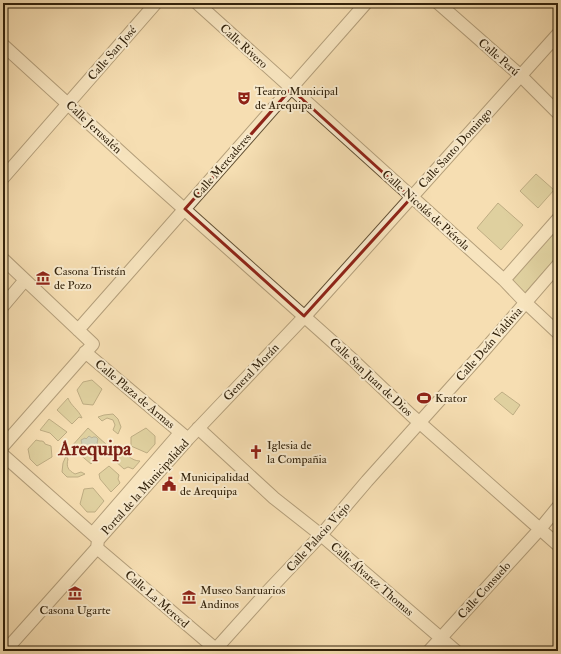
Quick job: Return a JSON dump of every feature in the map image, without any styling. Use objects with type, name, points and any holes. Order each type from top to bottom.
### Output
[{"type":"street","name":"Calle San José","points":[[3,178],[156,3]]},
{"type":"street","name":"Calle Rivero","points":[[197,3],[291,89]]},
{"type":"street","name":"Calle Mercaderes","points":[[78,330],[366,3]]},
{"type":"street","name":"Calle Perú","points":[[438,3],[521,76],[558,113]]},
{"type":"street","name":"Calle Santo Domingo","points":[[304,316],[558,34]]},
{"type":"street","name":"Calle Jerusalén","points":[[3,45],[185,209]]},
{"type":"street","name":"Calle Nicolás de Piérola","points":[[291,89],[340,131],[411,198],[504,280],[558,333]]},
{"type":"street","name":"Calle San Juan de Dios","points":[[185,209],[558,546]]},
{"type":"street","points":[[504,280],[558,219]]},
{"type":"street","points":[[3,259],[78,330],[89,348]]},
{"type":"street","name":"Calle Deán Valdivia","points":[[420,422],[558,265]]},
{"type":"street","points":[[3,306],[25,280]]},
{"type":"street","name":"General Morán","points":[[198,428],[304,316]]},
{"type":"street","name":"Calle Plaza de Armas","points":[[3,446],[89,348],[184,436]]},
{"type":"street","name":"Calle Palacio Viejo","points":[[216,650],[267,592],[321,535],[420,422]]},
{"type":"street","name":"Portal de la Municipalidad","points":[[5,651],[184,436],[198,428]]},
{"type":"street","name":"Calle Álvarez Thomas","points":[[198,428],[274,498],[321,535],[456,651]]},
{"type":"street","points":[[3,456],[96,541]]},
{"type":"street","name":"Calle Consuelo","points":[[429,651],[540,529],[558,507]]},
{"type":"street","name":"Calle La Merced","points":[[96,541],[216,650]]},
{"type":"highlighted area","points":[[291,89],[411,198],[304,316],[185,209]]},
{"type":"shaded area","points":[[536,174],[554,190],[538,208],[520,191]]},
{"type":"shaded area","points":[[498,203],[523,225],[501,250],[477,228]]},
{"type":"shaded area","points":[[558,223],[558,255],[522,296],[510,277]]},
{"type":"shaded area","points":[[92,380],[102,389],[93,405],[83,404],[77,390],[83,382]]},
{"type":"shaded area","points":[[502,392],[520,405],[513,415],[494,399]]},
{"type":"shaded area","points":[[68,398],[82,418],[79,417],[72,424],[57,410]]},
{"type":"shaded area","points":[[113,414],[118,419],[121,427],[118,434],[113,430],[115,425],[113,420],[107,418],[102,421],[98,417]]},
{"type":"shaded area","points":[[49,419],[67,432],[58,441],[50,433],[40,430]]},
{"type":"shaded area","points":[[88,428],[107,445],[91,464],[71,447]]},
{"type":"shaded area","points":[[146,428],[155,436],[155,444],[147,453],[131,446],[131,437]]},
{"type":"shaded area","points":[[36,440],[42,441],[51,446],[52,457],[37,466],[30,459],[28,449]]},
{"type":"shaded area","points":[[119,452],[134,460],[140,461],[133,469],[128,467],[124,469],[114,460]]},
{"type":"shaded area","points":[[66,456],[68,459],[67,466],[71,471],[75,474],[81,472],[85,474],[78,477],[67,477],[62,472],[63,463]]},
{"type":"shaded area","points":[[109,466],[119,475],[118,479],[120,483],[111,492],[100,479],[99,474]]},
{"type":"shaded area","points":[[93,488],[104,501],[95,512],[87,512],[80,504],[84,489]]},
{"type":"water","points":[[89,436],[92,438],[96,437],[98,439],[97,443],[100,446],[97,449],[99,453],[91,456],[88,454],[82,454],[82,449],[80,447],[82,444],[81,440],[86,439]]},
{"type":"place","name":"Teatro Municipal de Arequipa","points":[[244,98]]},
{"type":"place","name":"Casona Tristán de Pozo","points":[[43,278]]},
{"type":"place","name":"Krator","points":[[424,398]]},
{"type":"place","name":"Iglesia de la Compañia","points":[[256,452]]},
{"type":"place","name":"Municipalidad de Arequipa","points":[[169,484]]},
{"type":"place","name":"Casona Ugarte","points":[[75,593]]},
{"type":"place","name":"Museo Santuarios Andinos","points":[[189,597]]},
{"type":"district","name":"Arequipa","points":[[95,448]]}]
